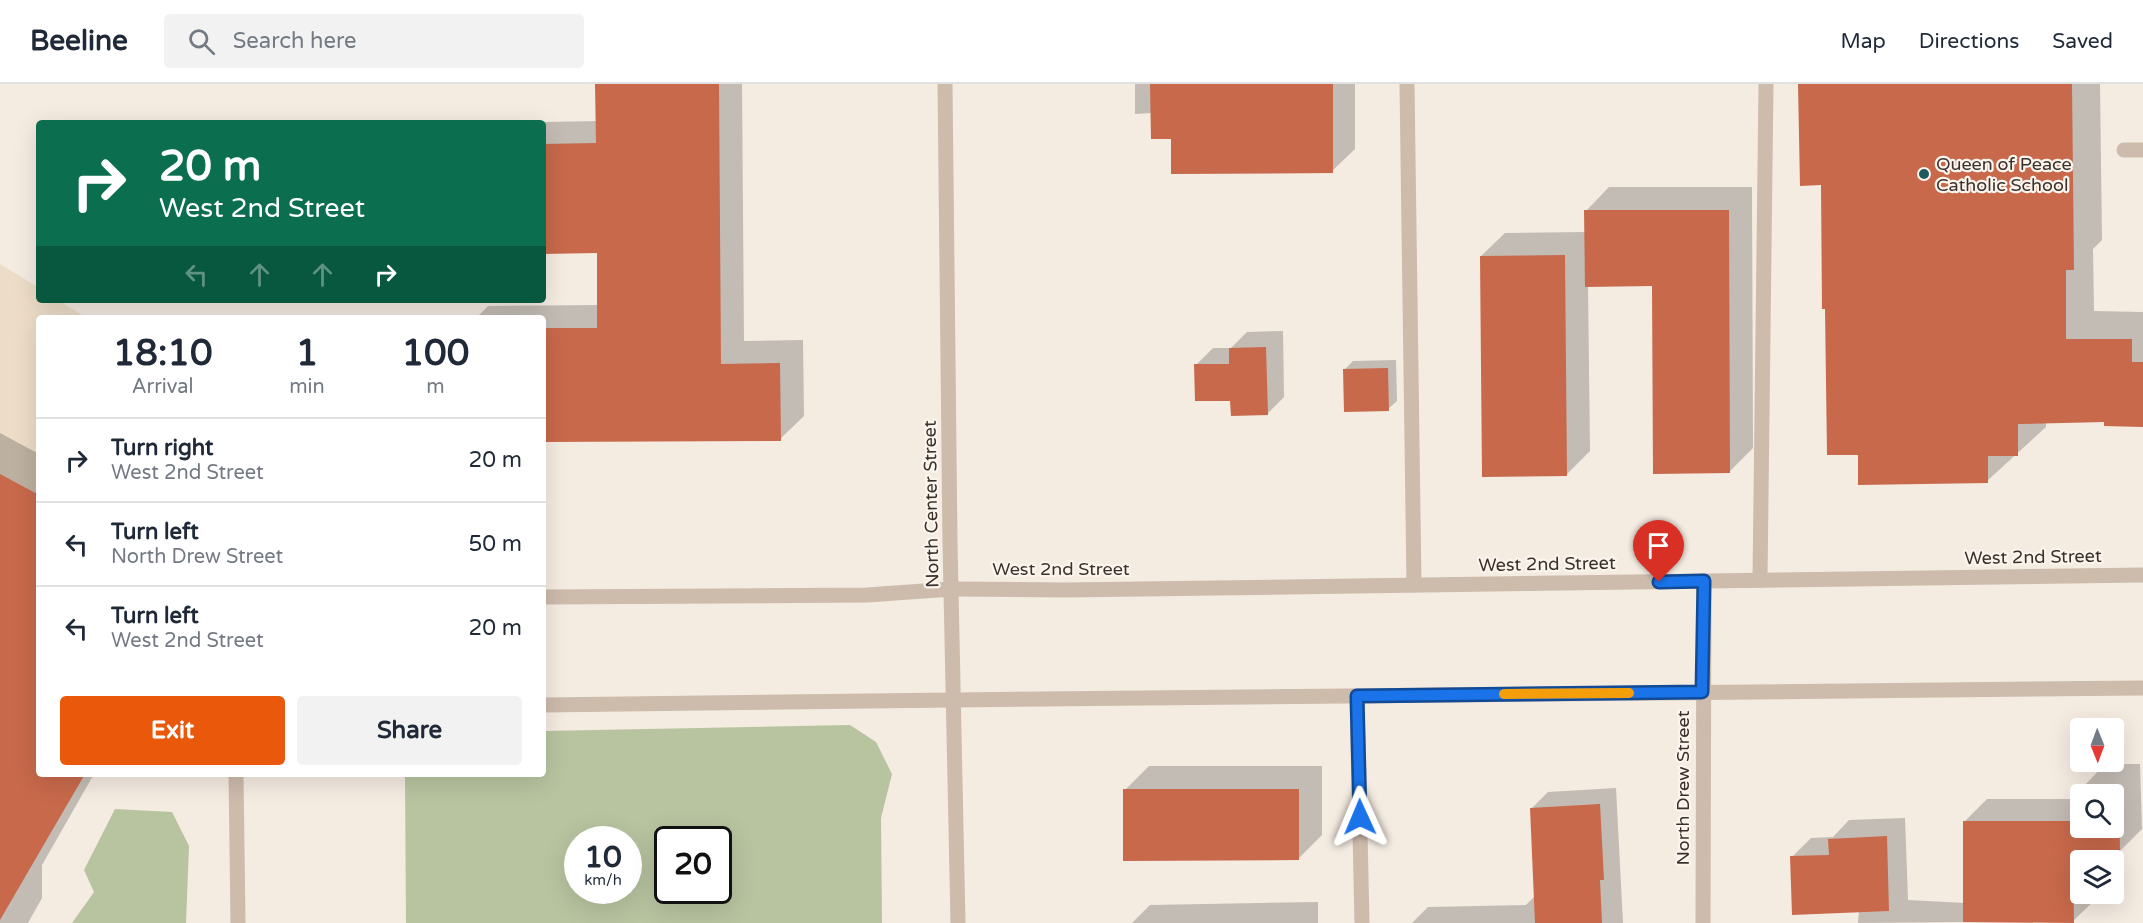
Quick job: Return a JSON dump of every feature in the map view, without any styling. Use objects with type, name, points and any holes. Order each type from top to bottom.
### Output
[{"type":"street","name":"North Center Street","points":[[945,84],[958,923]]},
{"type":"street","points":[[1407,84],[1414,585]]},
{"type":"street","points":[[1760,580],[1766,84]]},
{"type":"street","points":[[2124,150],[2143,150]]},
{"type":"street","name":"West 2nd Street","points":[[546,597],[867,594],[952,589],[1066,590],[2143,575]]},
{"type":"street","name":"North Drew Street","points":[[1703,923],[1704,581]]},
{"type":"street","points":[[546,705],[2143,688]]},
{"type":"street","points":[[1357,696],[1362,923]]},
{"type":"street","points":[[236,777],[238,923]]},
{"type":"green space","points":[[850,725],[876,742],[892,774],[881,818],[882,923],[406,923],[405,777],[546,777],[546,731]]},
{"type":"green space","points":[[115,809],[172,812],[189,846],[186,923],[72,923],[94,892],[84,870]]},
{"type":"shaded area","points":[[0,264],[36,286],[36,303],[63,303],[82,315],[36,315],[36,596],[0,577]]},
{"type":"building","points":[[595,84],[719,84],[721,364],[780,363],[781,441],[546,442],[546,328],[597,328],[597,253],[546,254],[546,144],[596,143]]},
{"type":"building","points":[[1150,84],[1333,84],[1333,173],[1171,174],[1171,139],[1151,139]]},
{"type":"building","points":[[1798,84],[2072,84],[2074,270],[2066,270],[2066,339],[2132,339],[2132,362],[2143,362],[2143,427],[2104,426],[2104,422],[2018,424],[2018,456],[1988,456],[1988,483],[1858,485],[1858,455],[1827,455],[1821,185],[1800,186]]},
{"type":"building","points":[[1584,210],[1729,210],[1730,473],[1653,474],[1652,286],[1585,287]]},
{"type":"building","points":[[1565,255],[1567,476],[1482,477],[1480,256]]},
{"type":"building","points":[[1266,347],[1268,415],[1231,416],[1230,401],[1195,401],[1194,364],[1229,364],[1229,348]]},
{"type":"building","points":[[1388,368],[1389,411],[1344,412],[1343,369]]},
{"type":"building","points":[[0,474],[36,493],[36,777],[83,777],[0,920]]},
{"type":"building","points":[[1123,789],[1299,789],[1299,860],[1123,861]]},
{"type":"building","points":[[1600,804],[1604,880],[1600,880],[1602,923],[1535,923],[1530,808]]},
{"type":"building","points":[[1963,821],[2070,821],[2070,838],[2120,838],[2120,850],[2070,850],[2070,904],[2074,904],[2074,923],[1963,922]]},
{"type":"building","points":[[1887,836],[1889,911],[1792,915],[1790,856],[1829,855],[1828,839]]},
{"type":"slow traffic","points":[[1504,694],[1629,693]]},
{"type":"place","name":"Queen of Peace Catholic School","points":[[1924,174]]},
{"type":"route","points":[[1360,817],[1357,696],[1702,692],[1704,581],[1659,582]]}]
